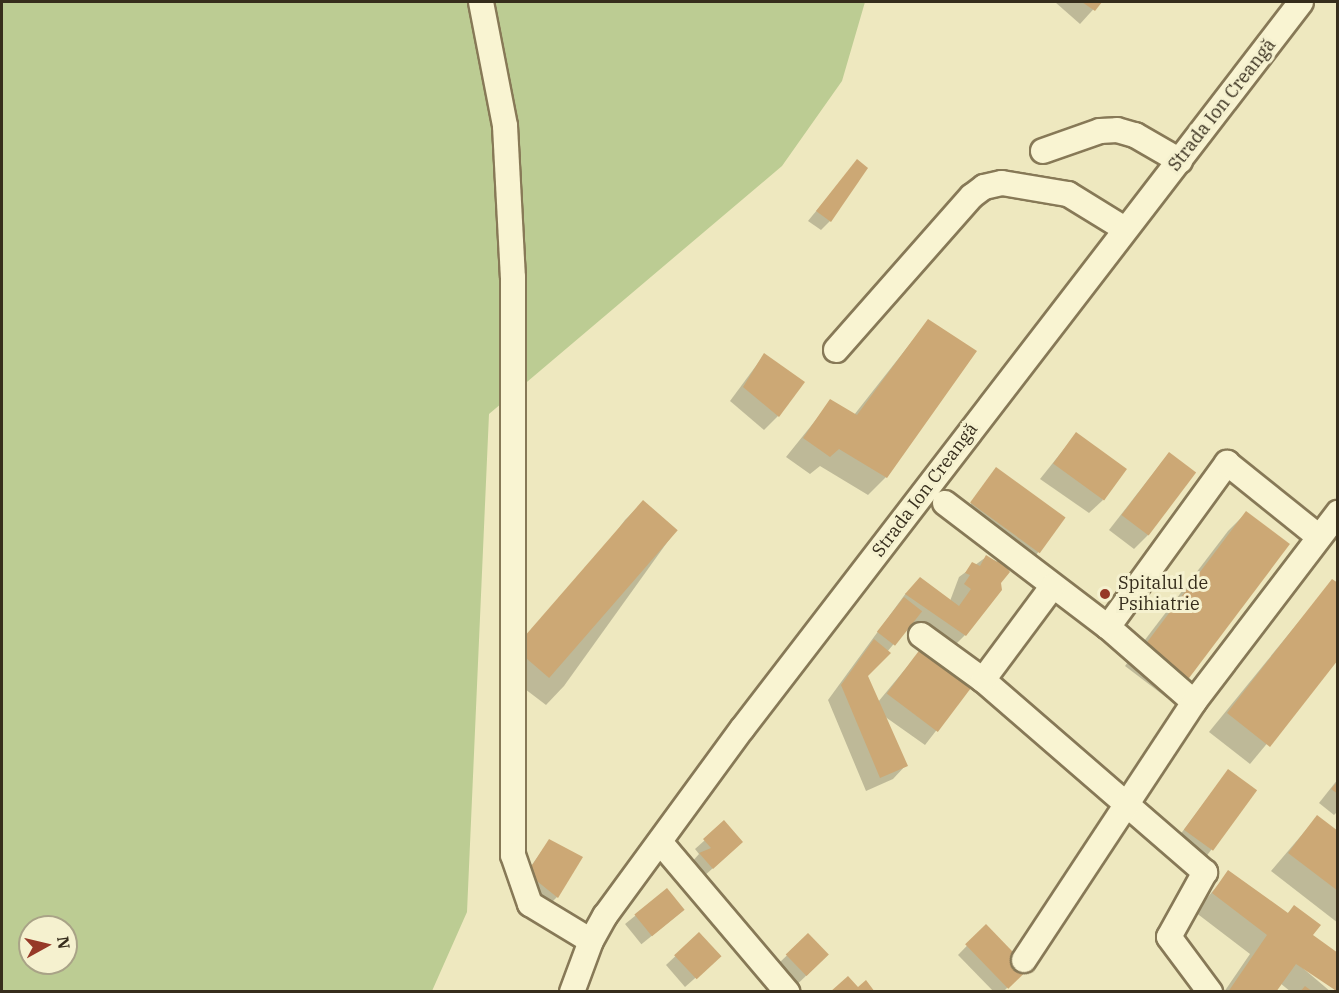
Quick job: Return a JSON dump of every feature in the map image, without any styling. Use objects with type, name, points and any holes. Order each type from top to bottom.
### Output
[{"type":"street","points":[[481,2],[505,126],[513,277],[513,855],[530,904],[591,941]]},
{"type":"street","name":"Strada Ion Creangă","points":[[572,992],[591,941],[660,842],[1125,229],[1301,2]]},
{"type":"street","points":[[1043,151],[1100,131],[1117,130],[1135,135],[1179,161]]},
{"type":"street","points":[[836,350],[972,196],[984,188],[1002,183],[1068,194],[1125,229]]},
{"type":"street","points":[[1108,627],[1227,464],[1319,537]]},
{"type":"street","points":[[945,503],[1052,587],[1108,627],[1194,702]]},
{"type":"street","points":[[1024,960],[1194,702],[1338,513]]},
{"type":"street","points":[[983,680],[1052,587]]},
{"type":"street","points":[[921,635],[983,680],[1205,872],[1169,937],[1210,992]]},
{"type":"street","points":[[660,842],[787,992]]},
{"type":"green space","points":[[2,2],[865,2],[842,81],[782,166],[489,414],[467,912],[432,991],[2,992]]},
{"type":"building","points":[[1082,2],[1102,2],[1095,11]]},
{"type":"building","points":[[857,159],[868,168],[831,222],[816,211]]},
{"type":"building","points":[[928,319],[977,351],[887,478],[839,449],[830,457],[803,438],[830,399],[857,415]]},
{"type":"building","points":[[764,353],[805,382],[779,417],[743,387]]},
{"type":"building","points":[[1076,432],[1127,469],[1104,501],[1053,464]]},
{"type":"building","points":[[1169,452],[1196,472],[1149,536],[1121,515]]},
{"type":"building","points":[[996,467],[1066,518],[1040,553],[970,503]]},
{"type":"building","points":[[643,500],[678,530],[549,678],[514,648]]},
{"type":"building","points":[[1246,511],[1290,544],[1187,681],[1143,648]]},
{"type":"building","points":[[986,555],[997,562],[1000,558],[1010,572],[1001,583],[1002,590],[966,636],[905,594],[920,577],[959,606],[971,589],[964,584],[970,575],[965,573],[972,562],[980,566]]},
{"type":"building","points":[[1332,579],[1338,583],[1338,660],[1270,747],[1227,713]]},
{"type":"building","points":[[904,597],[922,611],[895,646],[877,632]]},
{"type":"building","points":[[874,639],[891,653],[868,676],[908,766],[880,778],[841,685]]},
{"type":"building","points":[[921,648],[972,687],[938,732],[887,694]]},
{"type":"building","points":[[1228,769],[1257,790],[1213,851],[1184,830]]},
{"type":"building","points":[[1338,781],[1338,794],[1331,789]]},
{"type":"building","points":[[1317,815],[1338,831],[1338,891],[1288,853]]},
{"type":"building","points":[[724,820],[743,842],[713,869],[699,853],[711,848],[703,839]]},
{"type":"building","points":[[549,839],[583,857],[558,898],[527,873]]},
{"type":"building","points":[[1228,870],[1288,913],[1294,905],[1321,925],[1313,935],[1338,953],[1338,992],[1296,964],[1276,992],[1228,992],[1267,935],[1212,893]]},
{"type":"building","points":[[667,888],[685,910],[652,936],[634,914]]},
{"type":"building","points":[[986,924],[1029,969],[1008,989],[965,944]]},
{"type":"building","points":[[699,932],[722,956],[697,979],[674,955]]},
{"type":"building","points":[[808,933],[829,955],[807,976],[786,955]]},
{"type":"building","points":[[848,976],[858,987],[866,980],[875,992],[830,992]]},
{"type":"building","points":[[1305,986],[1313,992],[1300,992]]},
{"type":"place","name":"Spitalul de Psihiatrie","points":[[1105,594]]}]
